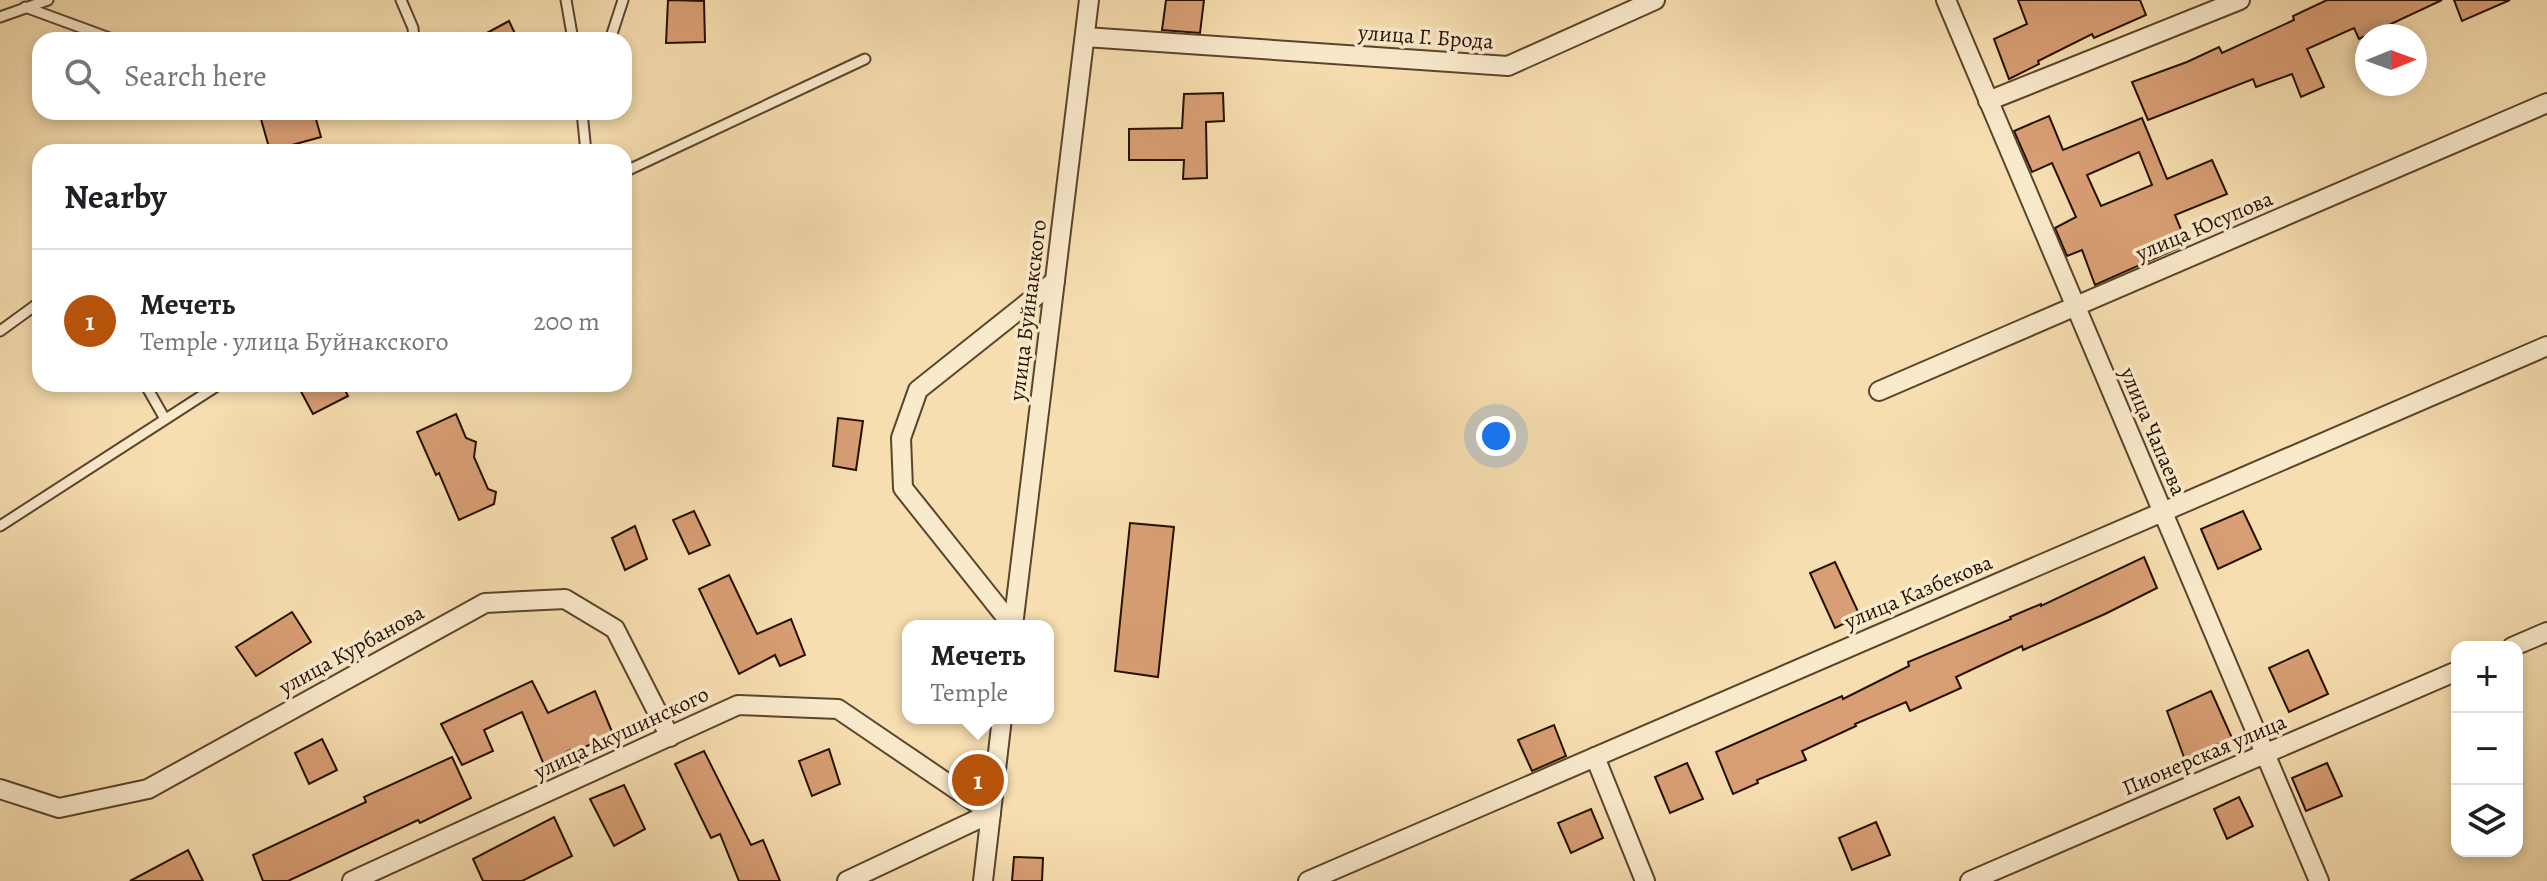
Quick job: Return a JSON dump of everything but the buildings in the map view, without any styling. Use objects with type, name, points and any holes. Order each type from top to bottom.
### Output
[{"type":"street","name":"улица Буйнакского","points":[[1014,620],[1089,0]]},
{"type":"street","name":"улица Г. Брода","points":[[1085,37],[1508,66],[1655,0]]},
{"type":"street","name":"улица Чапаева","points":[[1946,0],[2319,881]]},
{"type":"street","points":[[1988,101],[2240,0]]},
{"type":"street","name":"улица Юсупова","points":[[1879,391],[2547,103]]},
{"type":"street","points":[[1008,620],[903,488],[901,438],[918,390],[1055,281]]},
{"type":"street","name":"улица Казбекова","points":[[1308,881],[2547,346]]},
{"type":"street","name":"улица Курбанова","points":[[0,789],[59,808],[148,789],[485,603],[565,599],[615,629],[670,737]]},
{"type":"street","points":[[2523,642],[2547,632]]},
{"type":"street","name":"Пионерская улица","points":[[1970,881],[2451,674]]},
{"type":"street","name":"улица Акушинского","points":[[352,881],[738,705],[838,709],[991,813]]},
{"type":"street","points":[[983,881],[1001,724]]},
{"type":"street","points":[[1595,757],[1645,881]]},
{"type":"street","points":[[847,881],[991,813]]},
{"type":"lane","points":[[0,17],[48,0]]},
{"type":"lane","points":[[401,0],[413,32]]},
{"type":"lane","points":[[566,0],[572,32]]},
{"type":"lane","points":[[613,32],[623,0]]},
{"type":"lane","points":[[25,7],[93,32]]},
{"type":"lane","points":[[632,168],[865,59]]},
{"type":"lane","points":[[583,120],[585,144]]},
{"type":"lane","points":[[0,331],[32,308]]},
{"type":"lane","points":[[150,392],[165,419]]},
{"type":"lane","points":[[0,526],[207,392]]},
{"type":"place","name":"Мечеть","points":[[978,780]]}]
